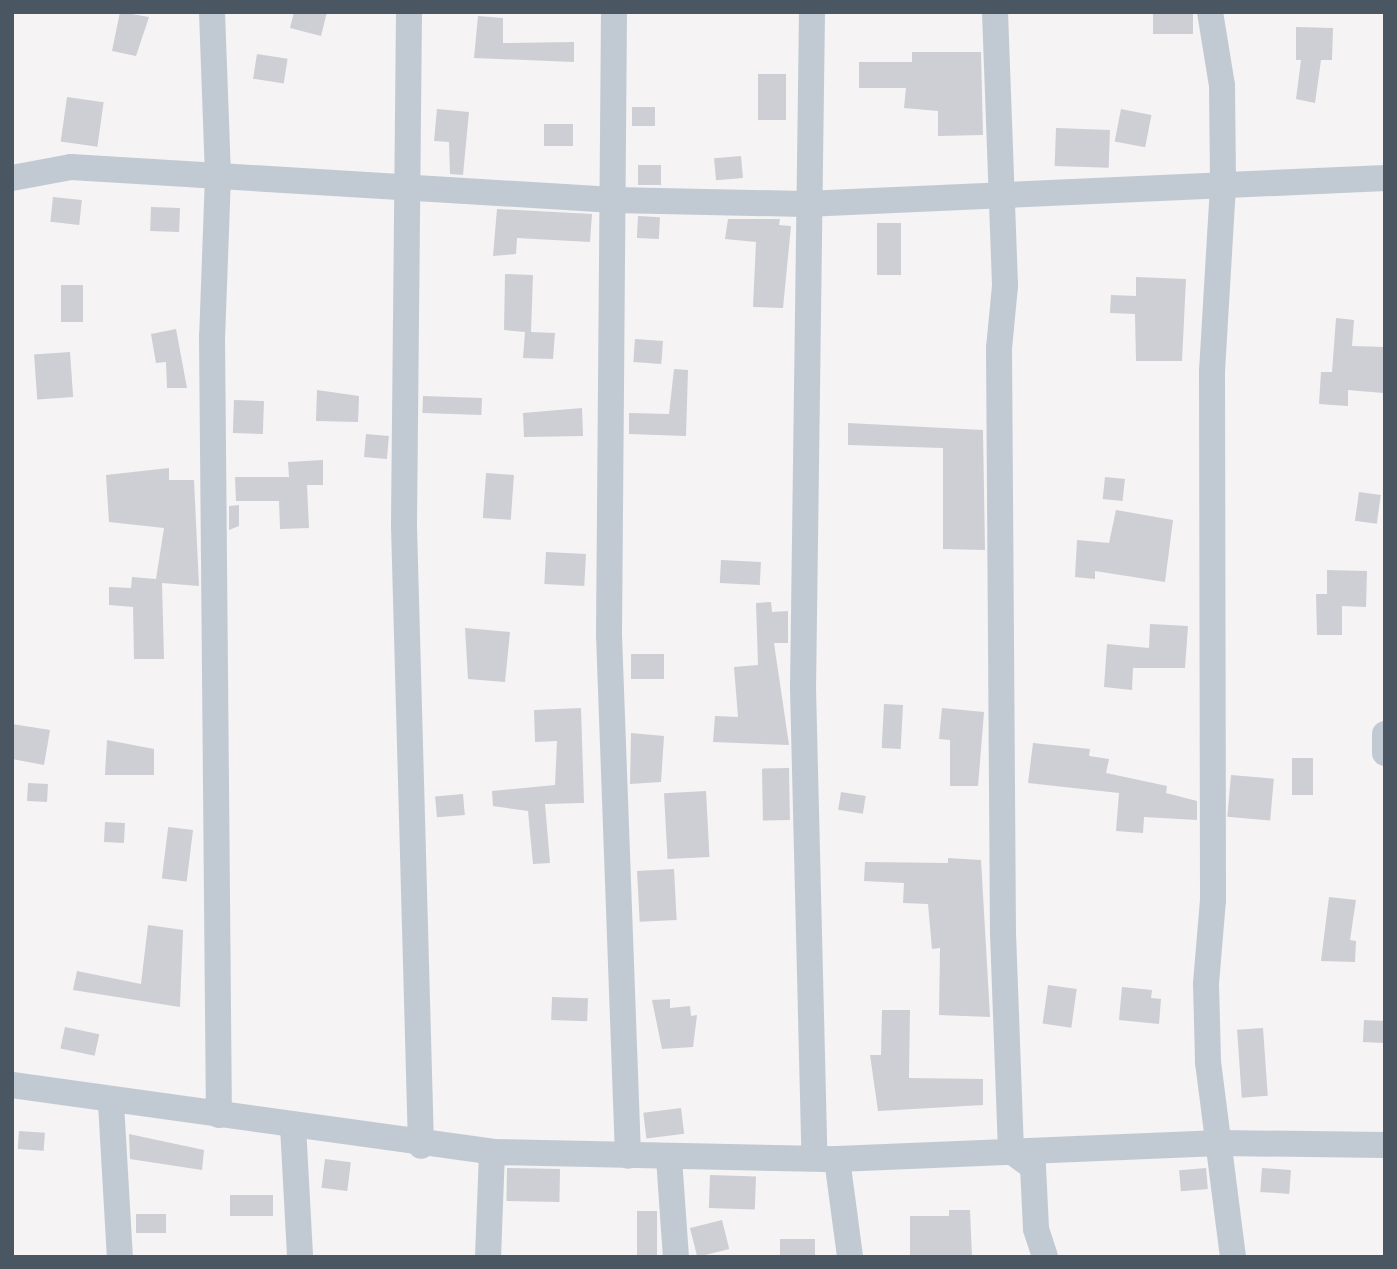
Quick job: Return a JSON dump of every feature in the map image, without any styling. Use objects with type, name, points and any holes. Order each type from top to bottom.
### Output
[{"type":"street","points":[[212,12],[218,176],[212,336],[219,1115]]},
{"type":"street","points":[[409,12],[405,189],[404,553],[421,1146]]},
{"type":"street","points":[[614,12],[612,822],[628,1156]]},
{"type":"street","points":[[812,12],[806,204],[803,688],[826,1156],[850,1257]]},
{"type":"street","points":[[995,12],[1001,196],[1003,933],[1011,1151]]},
{"type":"street","points":[[1210,12],[1222,85],[1223,186],[1212,371],[1213,900],[1206,984],[1233,1257]]},
{"type":"street","points":[[15,173],[71,167],[614,200],[806,204],[1385,178]]},
{"type":"street","points":[[1385,734],[1385,753]]},
{"type":"street","points":[[12,1085],[111,1103],[219,1115],[421,1146],[492,1152],[669,1158],[1011,1151],[1220,1143],[1385,1144]]},
{"type":"street","points":[[111,1103],[120,1257]]},
{"type":"street","points":[[293,1126],[300,1257]]},
{"type":"street","points":[[1011,1151],[1033,1167],[1036,1229],[1045,1257]]},
{"type":"street","points":[[488,1257],[492,1152]]},
{"type":"street","points":[[669,1158],[676,1257]]},
{"type":"building","points":[[120,12],[149,17],[136,56],[112,51]]},
{"type":"building","points":[[294,12],[327,12],[321,36],[290,28]]},
{"type":"building","points":[[1153,12],[1193,12],[1193,34],[1153,34]]},
{"type":"building","points":[[478,16],[503,18],[503,43],[574,42],[574,62],[474,58]]},
{"type":"building","points":[[1296,27],[1333,28],[1332,60],[1321,60],[1315,103],[1296,99],[1301,60],[1296,60]]},
{"type":"building","points":[[912,52],[981,52],[983,135],[938,136],[938,111],[904,108],[906,88],[859,88],[859,62],[912,62]]},
{"type":"building","points":[[257,54],[288,59],[284,84],[253,79]]},
{"type":"building","points":[[758,74],[786,74],[786,120],[758,120]]},
{"type":"building","points":[[67,97],[104,102],[97,147],[61,142]]},
{"type":"building","points":[[632,107],[655,107],[655,126],[632,126]]},
{"type":"building","points":[[437,109],[469,112],[463,175],[450,174],[449,142],[434,141]]},
{"type":"building","points":[[1121,109],[1151,115],[1145,147],[1115,141]]},
{"type":"building","points":[[544,124],[573,124],[573,146],[544,146]]},
{"type":"building","points":[[1056,128],[1110,130],[1109,168],[1055,166]]},
{"type":"building","points":[[741,156],[743,178],[716,180],[714,158]]},
{"type":"building","points":[[638,165],[661,165],[661,185],[638,185]]},
{"type":"building","points":[[53,197],[82,200],[79,225],[50,222]]},
{"type":"building","points":[[151,207],[180,208],[179,232],[150,231]]},
{"type":"building","points":[[497,209],[592,214],[590,242],[517,238],[516,254],[493,256]]},
{"type":"building","points":[[638,216],[660,217],[659,239],[637,238]]},
{"type":"building","points":[[728,219],[780,219],[779,225],[791,226],[783,308],[753,307],[756,242],[725,239]]},
{"type":"building","points":[[877,223],[901,223],[901,275],[877,275]]},
{"type":"building","points":[[505,274],[533,275],[531,332],[555,333],[553,359],[523,358],[525,332],[504,330]]},
{"type":"building","points":[[1136,277],[1186,279],[1182,361],[1136,361],[1135,314],[1110,313],[1111,295],[1136,296]]},
{"type":"building","points":[[61,285],[83,285],[83,322],[61,322]]},
{"type":"building","points":[[1336,318],[1354,320],[1352,346],[1385,347],[1383,393],[1348,390],[1348,406],[1319,404],[1321,372],[1332,372]]},
{"type":"building","points":[[176,329],[187,388],[167,388],[166,362],[156,363],[151,334]]},
{"type":"building","points":[[635,339],[663,341],[661,364],[633,362]]},
{"type":"building","points":[[70,352],[73,397],[37,399],[34,355]]},
{"type":"building","points":[[674,369],[688,370],[686,436],[629,434],[629,413],[669,414]]},
{"type":"building","points":[[317,390],[359,396],[358,422],[316,421]]},
{"type":"building","points":[[423,396],[482,398],[481,415],[422,413]]},
{"type":"building","points":[[234,400],[264,401],[263,434],[233,433]]},
{"type":"building","points":[[582,408],[583,436],[524,437],[523,413]]},
{"type":"building","points":[[848,423],[983,430],[985,550],[943,549],[943,448],[848,445]]},
{"type":"building","points":[[366,434],[389,436],[387,459],[364,457]]},
{"type":"building","points":[[323,460],[323,485],[307,485],[309,528],[280,529],[279,501],[236,501],[235,477],[289,477],[288,462]]},
{"type":"building","points":[[169,468],[169,480],[194,480],[199,586],[162,583],[164,659],[134,659],[133,607],[109,605],[109,587],[131,588],[132,577],[156,579],[164,528],[109,522],[106,475]]},
{"type":"building","points":[[486,473],[514,475],[511,520],[483,518]]},
{"type":"building","points":[[1105,477],[1125,479],[1123,501],[1103,499]]},
{"type":"building","points":[[1359,492],[1381,495],[1377,524],[1355,521]]},
{"type":"building","points":[[239,505],[239,526],[229,530],[229,506]]},
{"type":"building","points":[[1116,510],[1173,520],[1165,582],[1095,571],[1095,579],[1075,577],[1077,540],[1109,543]]},
{"type":"building","points":[[546,552],[586,554],[584,586],[544,584]]},
{"type":"building","points":[[721,560],[761,562],[760,585],[720,583]]},
{"type":"building","points":[[1327,570],[1367,571],[1366,607],[1342,606],[1342,635],[1317,635],[1316,594],[1327,594]]},
{"type":"building","points":[[771,602],[772,612],[788,611],[788,643],[774,643],[789,745],[713,742],[715,716],[738,717],[734,667],[758,665],[756,603]]},
{"type":"building","points":[[1150,624],[1188,626],[1185,668],[1133,668],[1132,690],[1104,687],[1107,644],[1149,648]]},
{"type":"building","points":[[465,628],[510,632],[505,682],[468,679]]},
{"type":"building","points":[[631,654],[664,654],[664,679],[631,679]]},
{"type":"building","points":[[884,704],[903,705],[901,749],[882,748]]},
{"type":"building","points":[[581,708],[584,803],[545,804],[550,863],[533,864],[528,811],[493,806],[492,791],[555,785],[557,741],[535,742],[534,710]]},
{"type":"building","points":[[942,708],[984,712],[978,786],[950,786],[950,740],[939,739]]},
{"type":"building","points":[[12,724],[50,730],[44,765],[12,759]]},
{"type":"building","points":[[631,733],[664,736],[661,782],[630,784]]},
{"type":"building","points":[[107,740],[154,749],[154,775],[105,775]]},
{"type":"building","points":[[1033,743],[1090,749],[1089,756],[1109,759],[1106,773],[1167,786],[1166,793],[1197,801],[1197,820],[1144,817],[1143,833],[1116,831],[1119,793],[1028,783]]},
{"type":"building","points":[[1292,758],[1313,758],[1313,795],[1292,795]]},
{"type":"building","points":[[762,768],[789,768],[790,820],[763,820]]},
{"type":"building","points":[[1231,775],[1274,779],[1270,821],[1227,817]]},
{"type":"building","points":[[28,783],[48,784],[47,802],[27,801]]},
{"type":"building","points":[[706,791],[709,857],[668,859],[664,793]]},
{"type":"building","points":[[841,792],[866,796],[863,814],[838,810]]},
{"type":"building","points":[[463,794],[465,815],[437,817],[435,796]]},
{"type":"building","points":[[105,822],[125,823],[124,843],[104,842]]},
{"type":"building","points":[[168,827],[193,830],[187,882],[162,879]]},
{"type":"building","points":[[948,858],[981,860],[990,1017],[939,1015],[940,948],[932,949],[928,904],[903,903],[904,883],[864,881],[865,862],[948,863]]},
{"type":"building","points":[[674,869],[677,920],[640,922],[637,871]]},
{"type":"building","points":[[1329,897],[1356,900],[1350,940],[1356,941],[1355,962],[1321,961]]},
{"type":"building","points":[[148,925],[183,930],[180,1007],[73,990],[77,971],[141,984]]},
{"type":"building","points":[[1048,985],[1077,989],[1071,1028],[1043,1024]]},
{"type":"building","points":[[1122,987],[1152,990],[1151,998],[1161,999],[1159,1024],[1119,1020]]},
{"type":"building","points":[[552,997],[588,998],[587,1021],[551,1020]]},
{"type":"building","points":[[670,999],[670,1008],[690,1006],[691,1016],[697,1015],[693,1047],[662,1049],[652,1000]]},
{"type":"building","points":[[882,1010],[910,1010],[909,1078],[983,1079],[983,1105],[878,1111],[870,1055],[881,1055]]},
{"type":"building","points":[[1364,1020],[1385,1021],[1384,1043],[1363,1042]]},
{"type":"building","points":[[65,1027],[99,1034],[95,1056],[60,1049]]},
{"type":"building","points":[[1263,1028],[1268,1096],[1242,1098],[1237,1030]]},
{"type":"building","points":[[681,1108],[684,1134],[646,1138],[643,1113]]},
{"type":"building","points":[[19,1131],[45,1133],[44,1151],[18,1149]]},
{"type":"building","points":[[129,1134],[204,1150],[202,1170],[130,1159]]},
{"type":"building","points":[[325,1159],[351,1162],[347,1191],[321,1188]]},
{"type":"building","points":[[507,1168],[560,1169],[559,1202],[506,1201]]},
{"type":"building","points":[[1206,1168],[1208,1189],[1181,1191],[1179,1170]]},
{"type":"building","points":[[1262,1168],[1291,1170],[1289,1194],[1260,1192]]},
{"type":"building","points":[[710,1175],[756,1177],[755,1210],[709,1208]]},
{"type":"building","points":[[230,1195],[273,1195],[273,1216],[230,1216]]},
{"type":"building","points":[[949,1210],[970,1210],[972,1257],[910,1257],[910,1216],[949,1216]]},
{"type":"building","points":[[637,1211],[657,1211],[657,1257],[637,1257]]},
{"type":"building","points":[[136,1214],[166,1214],[166,1233],[136,1233]]},
{"type":"building","points":[[722,1220],[729,1249],[697,1257],[690,1228]]},
{"type":"building","points":[[780,1239],[815,1239],[815,1257],[780,1257]]}]
